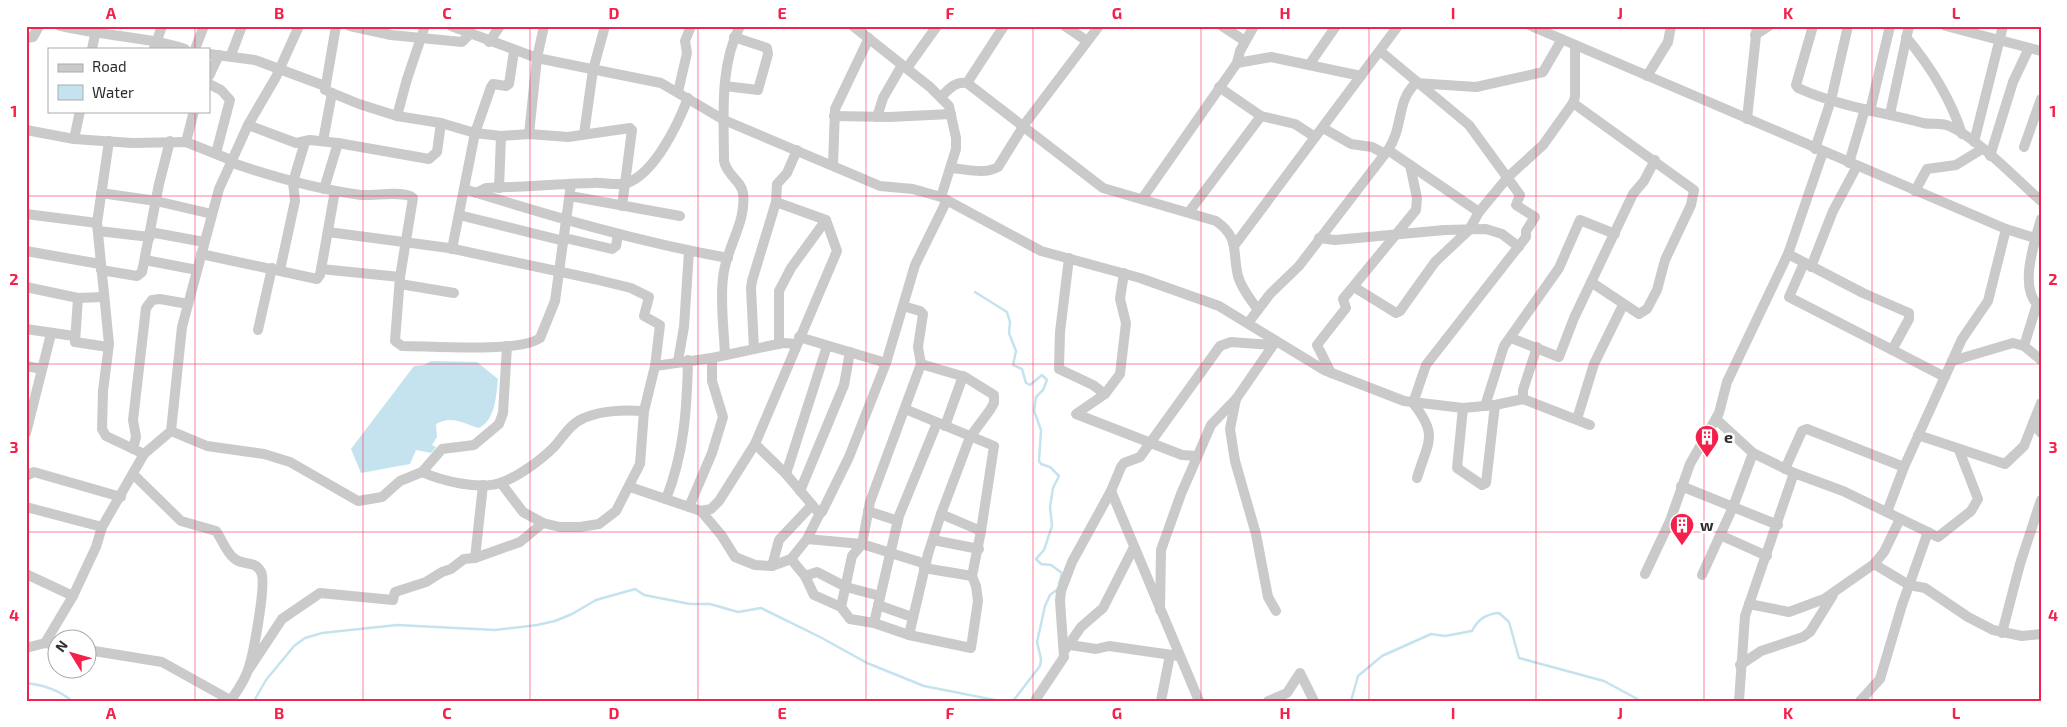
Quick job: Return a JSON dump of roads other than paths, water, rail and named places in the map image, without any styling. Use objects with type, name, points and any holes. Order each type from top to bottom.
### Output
[{"type":"street","points":[[26,38],[33,37],[39,26]]},
{"type":"street","points":[[60,26],[77,28],[95,35],[115,31],[155,44],[179,48]]},
{"type":"street","points":[[155,44],[162,26]]},
{"type":"street","points":[[195,48],[204,26]]},
{"type":"street","points":[[231,55],[242,26]]},
{"type":"street","points":[[45,643],[73,596],[96,546],[102,527],[121,497],[144,454],[171,431],[182,327],[212,214],[231,161],[248,125],[280,70],[299,26]]},
{"type":"street","points":[[323,141],[336,26]]},
{"type":"street","points":[[350,26],[391,35],[424,29],[462,42],[470,34]]},
{"type":"street","points":[[452,26],[489,42],[537,58],[661,83],[724,120],[880,186],[912,189],[944,198],[1033,247],[1124,273],[1219,306],[1248,323],[1274,343],[1331,373],[1413,403],[1462,408],[1490,406],[1523,399],[1590,425]]},
{"type":"street","points":[[489,42],[500,26]]},
{"type":"street","points":[[529,134],[537,58],[544,26]]},
{"type":"street","points":[[584,134],[593,70],[605,26]]},
{"type":"street","points":[[678,92],[687,53],[685,41],[691,26]]},
{"type":"street","points":[[725,355],[722,277],[738,229],[743,206],[743,192],[741,186],[726,171],[724,162],[724,120],[729,55],[740,26]]},
{"type":"street","points":[[701,511],[722,536],[735,558],[755,565],[772,566],[791,559],[807,539],[849,457],[886,363],[918,257],[944,198],[956,149],[949,106],[941,97],[853,26]]},
{"type":"street","points":[[877,117],[883,98],[904,67],[937,26]]},
{"type":"street","points":[[967,83],[1004,26]]},
{"type":"street","points":[[1065,26],[1087,41]]},
{"type":"street","points":[[951,168],[992,170],[998,167],[1024,125],[1099,26]]},
{"type":"street","points":[[1222,26],[1245,41]]},
{"type":"street","points":[[1142,199],[1236,63],[1245,41],[1254,26]]},
{"type":"street","points":[[1309,65],[1336,26]]},
{"type":"street","points":[[1531,26],[1915,191],[2006,229],[2038,239]]},
{"type":"street","points":[[1645,76],[1668,42],[1671,26]]},
{"type":"street","points":[[1747,119],[1756,30],[1769,26]]},
{"type":"street","points":[[1813,26],[1796,85],[1831,100],[1867,110],[1927,124],[1944,123],[1982,149],[2041,201]]},
{"type":"street","points":[[1645,574],[1670,521],[1681,486],[1695,453],[1716,419],[1727,382],[1788,254],[1819,150],[1848,26]]},
{"type":"street","points":[[1890,26],[1853,164],[1808,265],[1789,297],[1945,377]]},
{"type":"street","points":[[1890,114],[1909,26]]},
{"type":"street","points":[[1946,26],[2041,51]]},
{"type":"street","points":[[1982,149],[2003,26]]},
{"type":"street","points":[[1234,246],[1315,137],[1324,128],[1396,27]]},
{"type":"street","points":[[397,116],[424,29]]},
{"type":"street","points":[[92,48],[95,35]]},
{"type":"street","points":[[1906,37],[1928,63],[1945,91],[1962,134]]},
{"type":"street","points":[[726,86],[758,90],[768,54],[767,48],[734,38]]},
{"type":"street","points":[[833,165],[834,116],[838,98],[869,38]]},
{"type":"street","points":[[1248,323],[1278,285],[1298,266],[1386,152],[1399,132],[1404,98],[1416,83],[1476,88],[1540,73],[1545,70],[1562,39]]},
{"type":"street","points":[[1354,286],[1398,313],[1435,262],[1469,230],[1479,212],[1508,177],[1543,145],[1573,103],[1575,97],[1575,45]]},
{"type":"street","points":[[1915,191],[1927,169],[1956,165],[1982,149],[2030,48]]},
{"type":"street","points":[[1380,50],[1416,83],[1469,125],[1520,195],[1516,205],[1535,218],[1526,232],[1526,238],[1426,365],[1413,403]]},
{"type":"street","points":[[452,249],[475,133],[491,86],[493,84],[506,86],[509,84],[514,51]]},
{"type":"street","points":[[210,72],[214,55],[231,55],[255,60],[397,116],[440,123],[475,133],[501,136],[529,134],[560,137],[630,128],[632,130],[622,206]]},
{"type":"street","points":[[1236,63],[1271,57],[1361,76]]},
{"type":"street","points":[[941,97],[958,82],[967,83],[1024,125],[1103,188],[1189,212],[1216,221],[1228,229],[1234,246],[1238,276],[1258,310]]},
{"type":"street","points":[[210,84],[221,90],[230,100],[216,153]]},
{"type":"street","points":[[1219,87],[1261,116],[1295,124],[1315,137]]},
{"type":"street","points":[[476,193],[486,188],[571,184],[626,184],[645,171],[656,157],[674,130],[688,98]]},
{"type":"street","points":[[2024,147],[2041,99]]},
{"type":"street","points":[[1573,103],[1691,186],[1694,195],[1665,260],[1657,290],[1647,309],[1639,314],[1591,282]]},
{"type":"street","points":[[74,139],[80,112]]},
{"type":"street","points":[[186,142],[194,112]]},
{"type":"street","points":[[834,116],[877,117],[951,114]]},
{"type":"street","points":[[1189,212],[1261,116]]},
{"type":"street","points":[[248,125],[290,141],[323,141],[428,159],[437,152],[440,123]]},
{"type":"street","points":[[1324,128],[1351,144],[1372,147],[1410,165],[1479,212]]},
{"type":"street","points":[[26,130],[74,139],[186,142],[216,153],[231,161],[293,182],[363,195],[410,196],[413,198],[395,320],[395,341],[398,344],[507,346],[525,344],[540,338],[555,301],[571,184]]},
{"type":"street","points":[[499,188],[501,136]]},
{"type":"street","points":[[108,141],[98,227],[100,267],[108,330],[108,347],[102,397],[103,433],[144,454]]},
{"type":"street","points":[[26,251],[137,276],[142,272],[145,260],[170,141]]},
{"type":"street","points":[[258,330],[295,201],[293,182],[305,142]]},
{"type":"street","points":[[201,254],[276,269],[313,279],[320,275],[328,232],[330,190],[338,143]]},
{"type":"street","points":[[754,349],[750,288],[776,202],[777,184],[787,173],[797,150]]},
{"type":"street","points":[[1511,338],[1559,357],[1591,282],[1633,194],[1644,181],[1655,160]]},
{"type":"street","points":[[1331,373],[1317,345],[1346,308],[1344,299],[1416,210],[1417,205],[1410,165]]},
{"type":"street","points":[[464,190],[567,222],[689,251],[728,258]]},
{"type":"street","points":[[101,193],[156,201],[212,214]]},
{"type":"street","points":[[570,196],[680,216]]},
{"type":"street","points":[[776,202],[826,220]]},
{"type":"street","points":[[26,214],[98,227],[204,242]]},
{"type":"street","points":[[459,215],[564,240],[612,249],[616,246],[618,235]]},
{"type":"street","points":[[2024,346],[2037,304],[2029,290],[2041,219]]},
{"type":"street","points":[[630,487],[701,511],[711,509],[719,501],[754,444],[837,251],[826,220]]},
{"type":"street","points":[[779,344],[779,291],[791,268],[826,220]]},
{"type":"street","points":[[1462,408],[1457,468],[1482,485],[1486,483],[1490,406],[1504,346],[1560,268],[1580,220],[1615,234]]},
{"type":"street","points":[[1887,512],[1904,467],[1962,339],[1988,301],[2006,229]]},
{"type":"street","points":[[1319,238],[1327,240],[1469,230],[1495,230],[1519,247]]},
{"type":"street","points":[[328,232],[407,241],[452,249],[631,288],[649,296],[644,316],[660,325],[655,366],[644,411],[640,464],[630,487],[616,511],[599,524],[560,527],[543,523],[523,512],[501,483]]},
{"type":"street","points":[[678,361],[684,327],[689,251]]},
{"type":"street","points":[[1788,254],[1863,293],[1909,313],[1909,319],[1892,350]]},
{"type":"street","points":[[1069,258],[1060,332],[1059,370],[1086,381],[1105,394]]},
{"type":"street","points":[[145,260],[197,270]]},
{"type":"street","points":[[321,269],[400,281],[454,293]]},
{"type":"street","points":[[1124,273],[1120,299],[1126,323],[1121,370],[1116,381],[1105,394],[1077,412],[1076,416],[1182,455],[1197,456]]},
{"type":"street","points":[[26,287],[78,298],[103,297]]},
{"type":"street","points":[[78,298],[74,336],[76,342],[108,347]]},
{"type":"street","points":[[133,449],[136,437],[133,420],[146,308],[152,300],[160,298],[188,304]]},
{"type":"street","points":[[1578,419],[1594,364],[1623,305]]},
{"type":"street","points":[[840,607],[852,556],[862,544],[868,511],[921,364],[918,347],[923,314],[920,311],[903,306]]},
{"type":"street","points":[[26,329],[74,336]]},
{"type":"street","points":[[26,433],[50,334]]},
{"type":"street","points":[[655,366],[678,361],[712,358],[798,341],[827,346],[886,363]]},
{"type":"street","points":[[1067,647],[1059,609],[1061,591],[1072,562],[1111,491],[1124,462],[1140,457],[1220,346],[1231,342],[1274,343]]},
{"type":"street","points":[[1160,610],[1161,550],[1181,494],[1210,425],[1236,398],[1274,343]]},
{"type":"street","points":[[1952,361],[2013,343],[2024,346],[2041,360]]},
{"type":"street","points":[[171,431],[207,446],[264,454],[290,462],[358,501],[382,497],[400,481],[422,472],[442,449],[474,445],[499,424],[503,413],[507,346]]},
{"type":"street","points":[[786,474],[827,346]]},
{"type":"street","points":[[1523,399],[1523,390],[1537,348]]},
{"type":"street","points":[[800,491],[844,385],[850,352]]},
{"type":"street","points":[[689,507],[712,454],[723,417],[712,381],[712,358]]},
{"type":"street","points":[[666,499],[681,453],[687,412],[688,360]]},
{"type":"street","points":[[909,635],[925,566],[941,514],[970,437],[994,403],[994,395],[963,376],[921,364]]},
{"type":"street","points":[[26,366],[42,369]]},
{"type":"street","points":[[874,623],[898,521],[963,376]]},
{"type":"street","points":[[1236,398],[1230,429],[1235,461],[1256,534],[1268,597],[1276,611]]},
{"type":"street","points":[[1413,403],[1426,420],[1430,433],[1417,478]]},
{"type":"street","points":[[1918,435],[2005,464],[2022,450],[2041,403]]},
{"type":"street","points":[[791,559],[805,576],[814,595],[840,607],[850,619],[874,623],[909,635],[971,648],[978,601],[976,586],[972,576],[994,446],[905,408]]},
{"type":"street","points":[[422,472],[447,481],[483,485],[501,483],[543,456],[582,418],[617,410],[644,411]]},
{"type":"street","points":[[1716,419],[1753,452],[1789,471],[1843,491],[1940,536],[1971,511],[1978,499],[1960,450]]},
{"type":"street","points":[[2033,423],[2041,434]]},
{"type":"street","points":[[1739,701],[1743,626],[1749,604],[1778,525],[1789,471],[1802,430],[1807,429],[1904,467]]},
{"type":"street","points":[[754,444],[786,474],[820,513]]},
{"type":"street","points":[[1702,575],[1733,507],[1753,452]]},
{"type":"street","points":[[26,476],[34,472],[121,497]]},
{"type":"street","points":[[133,474],[175,517],[192,526],[216,531],[237,561],[254,564],[261,573],[264,580],[249,669]]},
{"type":"street","points":[[475,558],[483,485]]},
{"type":"street","points":[[1681,486],[1778,525]]},
{"type":"street","points":[[1111,491],[1160,610],[1174,656],[1199,701]]},
{"type":"street","points":[[2002,633],[2020,564],[2041,500]]},
{"type":"street","points":[[772,566],[779,540],[812,505]]},
{"type":"street","points":[[26,507],[102,527]]},
{"type":"street","points":[[868,511],[898,521]]},
{"type":"street","points":[[941,514],[981,531]]},
{"type":"street","points":[[1749,604],[1789,612],[1834,594],[1874,564],[1884,552],[1900,519]]},
{"type":"street","points":[[98,652],[162,662],[231,700],[282,619],[320,593],[393,600],[396,592],[426,582],[451,569],[464,559],[475,558],[520,542],[543,523]]},
{"type":"street","points":[[1860,701],[1880,678],[1928,532]]},
{"type":"street","points":[[1720,535],[1767,556]]},
{"type":"street","points":[[807,539],[862,544],[925,566],[972,576]]},
{"type":"street","points":[[933,540],[978,549]]},
{"type":"street","points":[[1036,699],[1081,627],[1103,608],[1134,547]]},
{"type":"street","points":[[1874,564],[1909,586],[1925,588],[1968,618],[2002,633],[2022,636],[2041,634]]},
{"type":"street","points":[[805,576],[817,572],[846,588],[879,600],[912,617]]},
{"type":"street","points":[[26,574],[73,596]]},
{"type":"street","points":[[1740,665],[1761,651],[1803,637],[1810,632],[1834,594]]},
{"type":"street","points":[[26,648],[48,643]]},
{"type":"street","points":[[1067,647],[1096,649],[1108,646],[1174,656]]},
{"type":"street","points":[[1161,701],[1174,656]]},
{"type":"street","points":[[1268,700],[1287,694],[1300,674],[1314,700]]},
{"type":"water","points":[[431,361],[477,362],[498,379],[496,400],[489,419],[479,428],[452,420],[442,421],[436,424],[437,437],[432,445],[436,447],[431,453],[416,450],[410,464],[361,473],[351,449],[414,366],[424,365]]},
{"type":"waterway","points":[[975,292],[1007,312],[1010,322],[1009,333],[1016,351],[1013,365],[1022,369],[1026,383],[1030,385],[1042,375],[1047,380],[1043,390],[1036,397],[1034,411],[1041,430],[1039,461],[1041,464],[1050,467],[1059,476],[1053,488],[1050,507],[1052,526],[1044,550],[1036,559],[1041,564],[1051,565],[1062,573],[1059,584]]},
{"type":"waterway","points":[[254,701],[266,680],[294,646],[305,638],[322,633],[397,625],[495,630],[537,625],[555,621],[572,614],[596,600],[635,589],[644,595],[690,604],[710,604],[738,612],[761,608],[867,663],[924,686],[1000,701]]},
{"type":"waterway","points":[[1013,701],[1040,666],[1041,659],[1037,642],[1045,606],[1050,595],[1058,589]]},
{"type":"waterway","points":[[1351,701],[1358,676],[1382,656],[1431,634],[1445,636],[1472,631],[1483,618],[1499,613],[1509,622],[1519,658],[1604,681],[1641,701]]},
{"type":"waterway","points":[[26,683],[51,689],[72,701]]},
{"type":"place","name":"e","points":[[1707,458]]},
{"type":"place","name":"w","points":[[1682,546]]}]
